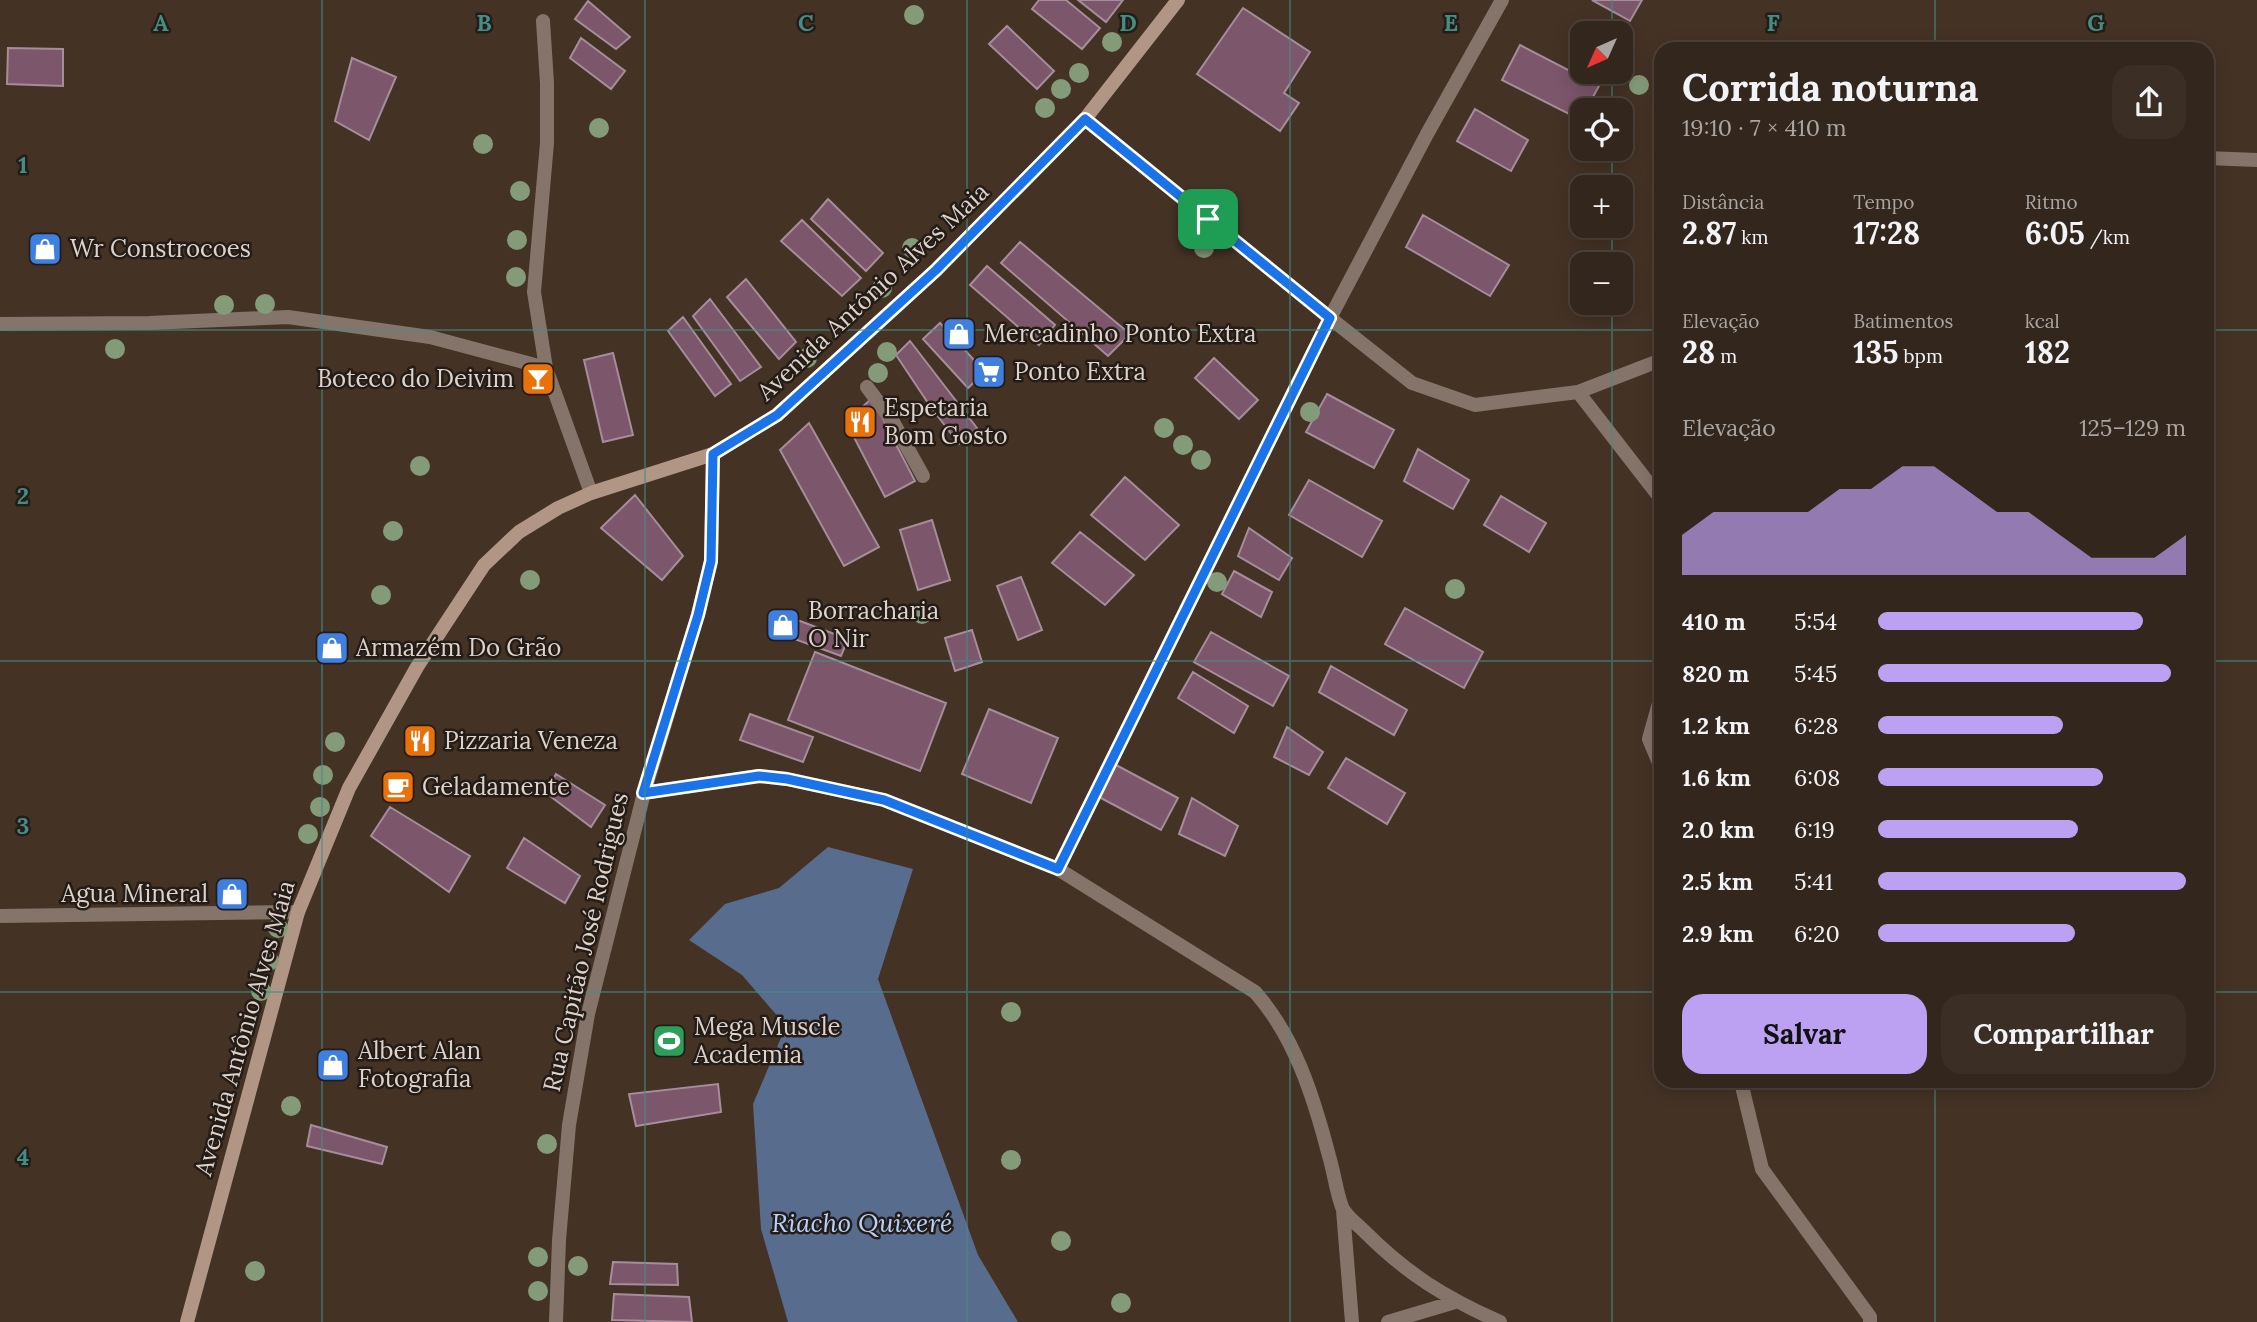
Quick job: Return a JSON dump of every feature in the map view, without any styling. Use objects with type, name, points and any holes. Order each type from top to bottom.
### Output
[{"type":"main road","name":"Avenida Antônio Alves Maia","points":[[187,1322],[298,912],[349,788],[417,667],[484,565],[519,532],[558,508],[591,493],[713,454],[777,415],[936,270],[1085,119],[1178,0]]},
{"type":"street","points":[[1058,869],[1330,318],[1427,134],[1502,0]]},
{"type":"street","points":[[543,21],[547,144],[534,292],[547,368],[591,493]]},
{"type":"street","points":[[1085,119],[1412,383],[1475,405],[1578,392],[1654,363]]},
{"type":"street","points":[[2214,158],[2257,160]]},
{"type":"street","points":[[0,324],[149,323],[288,317],[430,337],[547,368]]},
{"type":"street","points":[[867,387],[893,422],[923,476]]},
{"type":"street","points":[[1578,392],[1654,490]]},
{"type":"street","name":"Rua Capitão José Rodrigues","points":[[555,1322],[569,1125],[588,1014],[643,793],[698,615],[711,561],[713,454]]},
{"type":"street","points":[[1654,719],[1648,739],[1654,752]]},
{"type":"street","points":[[643,793],[759,776],[787,779],[884,800],[1058,869],[1255,992],[1284,1031],[1308,1086],[1343,1210],[1352,1322]]},
{"type":"street","points":[[0,915],[298,912]]},
{"type":"street","points":[[1742,1088],[1762,1169],[1870,1317],[1870,1322]]},
{"type":"street","points":[[1343,1210],[1404,1268],[1455,1302],[1500,1322]]},
{"type":"street","points":[[1388,1322],[1455,1302]]},
{"type":"water","name":"Riacho Quixeré","points":[[828,847],[913,869],[878,979],[978,1255],[1018,1322],[788,1322],[761,1229],[753,1104],[786,1026],[742,975],[689,940],[725,904],[779,888]]},
{"type":"building","points":[[1039,0],[1066,0],[1100,28],[1082,49],[1032,9]]},
{"type":"building","points":[[1078,0],[1123,0],[1106,22]]},
{"type":"building","points":[[1592,0],[1642,0],[1630,21]]},
{"type":"building","points":[[588,1],[630,37],[616,49],[575,19]]},
{"type":"building","points":[[1243,8],[1310,52],[1284,93],[1299,103],[1280,131],[1197,74]]},
{"type":"building","points":[[1007,26],[1054,71],[1037,89],[989,44]]},
{"type":"building","points":[[581,38],[625,71],[611,89],[570,58]]},
{"type":"building","points":[[1520,45],[1570,71],[1570,84],[1599,86],[1592,98],[1570,98],[1570,114],[1502,80]]},
{"type":"building","points":[[8,48],[63,49],[63,86],[7,84]]},
{"type":"building","points":[[352,58],[396,77],[369,140],[335,121]]},
{"type":"building","points":[[1475,109],[1528,140],[1511,171],[1457,141]]},
{"type":"building","points":[[828,199],[883,253],[866,271],[811,219]]},
{"type":"building","points":[[1423,215],[1509,265],[1490,296],[1406,247]]},
{"type":"building","points":[[802,220],[861,278],[842,296],[781,241]]},
{"type":"building","points":[[1020,242],[1130,334],[1108,356],[1001,263]]},
{"type":"building","points":[[987,266],[1055,325],[1039,345],[970,285]]},
{"type":"building","points":[[746,279],[796,342],[779,359],[727,297]]},
{"type":"building","points":[[710,299],[761,367],[740,381],[693,316]]},
{"type":"building","points":[[683,317],[731,384],[715,396],[668,331]]},
{"type":"building","points":[[940,323],[985,372],[968,388],[923,339]]},
{"type":"building","points":[[910,341],[977,428],[959,444],[896,355]]},
{"type":"building","points":[[613,353],[633,435],[603,442],[584,360]]},
{"type":"building","points":[[1214,358],[1258,400],[1239,419],[1195,378]]},
{"type":"building","points":[[1327,394],[1394,430],[1374,468],[1306,432]]},
{"type":"building","points":[[872,398],[915,481],[885,497],[846,422]]},
{"type":"building","points":[[809,423],[879,547],[844,566],[780,450]]},
{"type":"building","points":[[1418,449],[1469,480],[1453,509],[1404,481]]},
{"type":"building","points":[[1125,477],[1179,525],[1145,560],[1091,515]]},
{"type":"building","points":[[1309,480],[1382,521],[1362,557],[1289,515]]},
{"type":"building","points":[[635,495],[683,556],[662,580],[601,528]]},
{"type":"building","points":[[1501,496],[1546,523],[1529,552],[1484,525]]},
{"type":"building","points":[[932,520],[950,580],[918,590],[900,530]]},
{"type":"building","points":[[1249,528],[1292,558],[1279,580],[1238,556]]},
{"type":"building","points":[[1080,532],[1134,575],[1105,605],[1052,563]]},
{"type":"building","points":[[1234,571],[1272,592],[1261,617],[1222,594]]},
{"type":"building","points":[[1021,577],[1042,630],[1018,640],[997,586]]},
{"type":"building","points":[[1405,608],[1483,652],[1464,688],[1385,644]]},
{"type":"building","points":[[792,618],[848,639],[841,656],[786,636]]},
{"type":"building","points":[[972,630],[982,662],[955,671],[945,638]]},
{"type":"building","points":[[1211,632],[1289,676],[1273,706],[1194,662]]},
{"type":"building","points":[[815,652],[946,703],[920,771],[788,720]]},
{"type":"building","points":[[1331,666],[1407,710],[1394,735],[1319,692]]},
{"type":"building","points":[[1193,672],[1248,706],[1234,733],[1178,698]]},
{"type":"building","points":[[989,709],[1058,738],[1031,803],[962,774]]},
{"type":"building","points":[[750,714],[813,737],[803,762],[740,740]]},
{"type":"building","points":[[1287,727],[1323,752],[1309,775],[1274,757]]},
{"type":"building","points":[[1346,758],[1405,793],[1387,824],[1328,788]]},
{"type":"building","points":[[1116,765],[1178,798],[1161,830],[1099,797]]},
{"type":"building","points":[[556,774],[605,805],[591,827],[546,793]]},
{"type":"building","points":[[1192,798],[1238,826],[1225,856],[1179,834]]},
{"type":"building","points":[[390,807],[470,856],[449,892],[371,836]]},
{"type":"building","points":[[524,838],[580,876],[565,903],[507,868]]},
{"type":"building","points":[[718,1084],[721,1112],[636,1126],[629,1094]]},
{"type":"building","points":[[311,1125],[387,1147],[382,1164],[307,1146]]},
{"type":"building","points":[[613,1262],[677,1264],[678,1285],[610,1284]]},
{"type":"building","points":[[614,1294],[689,1297],[692,1322],[612,1320]]},
{"type":"place","name":"Wr Constrocoes","points":[[45,249]]},
{"type":"place","name":"Mercadinho Ponto Extra","points":[[959,334]]},
{"type":"place","name":"Ponto Extra","points":[[989,372]]},
{"type":"place","name":"Boteco do Deivim","points":[[538,379]]},
{"type":"place","name":"Espetaria Bom Gosto","points":[[860,422]]},
{"type":"place","name":"Borracharia O Nir","points":[[783,625]]},
{"type":"place","name":"Armazém Do Grão","points":[[332,648]]},
{"type":"place","name":"Pizzaria Veneza","points":[[420,741]]},
{"type":"place","name":"Geladamente","points":[[398,787]]},
{"type":"place","name":"Agua Mineral","points":[[232,894]]},
{"type":"place","name":"Mega Muscle Academia","points":[[669,1041]]},
{"type":"place","name":"Albert Alan Fotografia","points":[[333,1065]]},
{"type":"route","points":[[1085,119],[1208,219],[1330,318],[1058,869],[884,800],[787,779],[759,776],[643,793],[698,615],[711,561],[713,454],[777,415],[936,270],[1085,119]]}]
